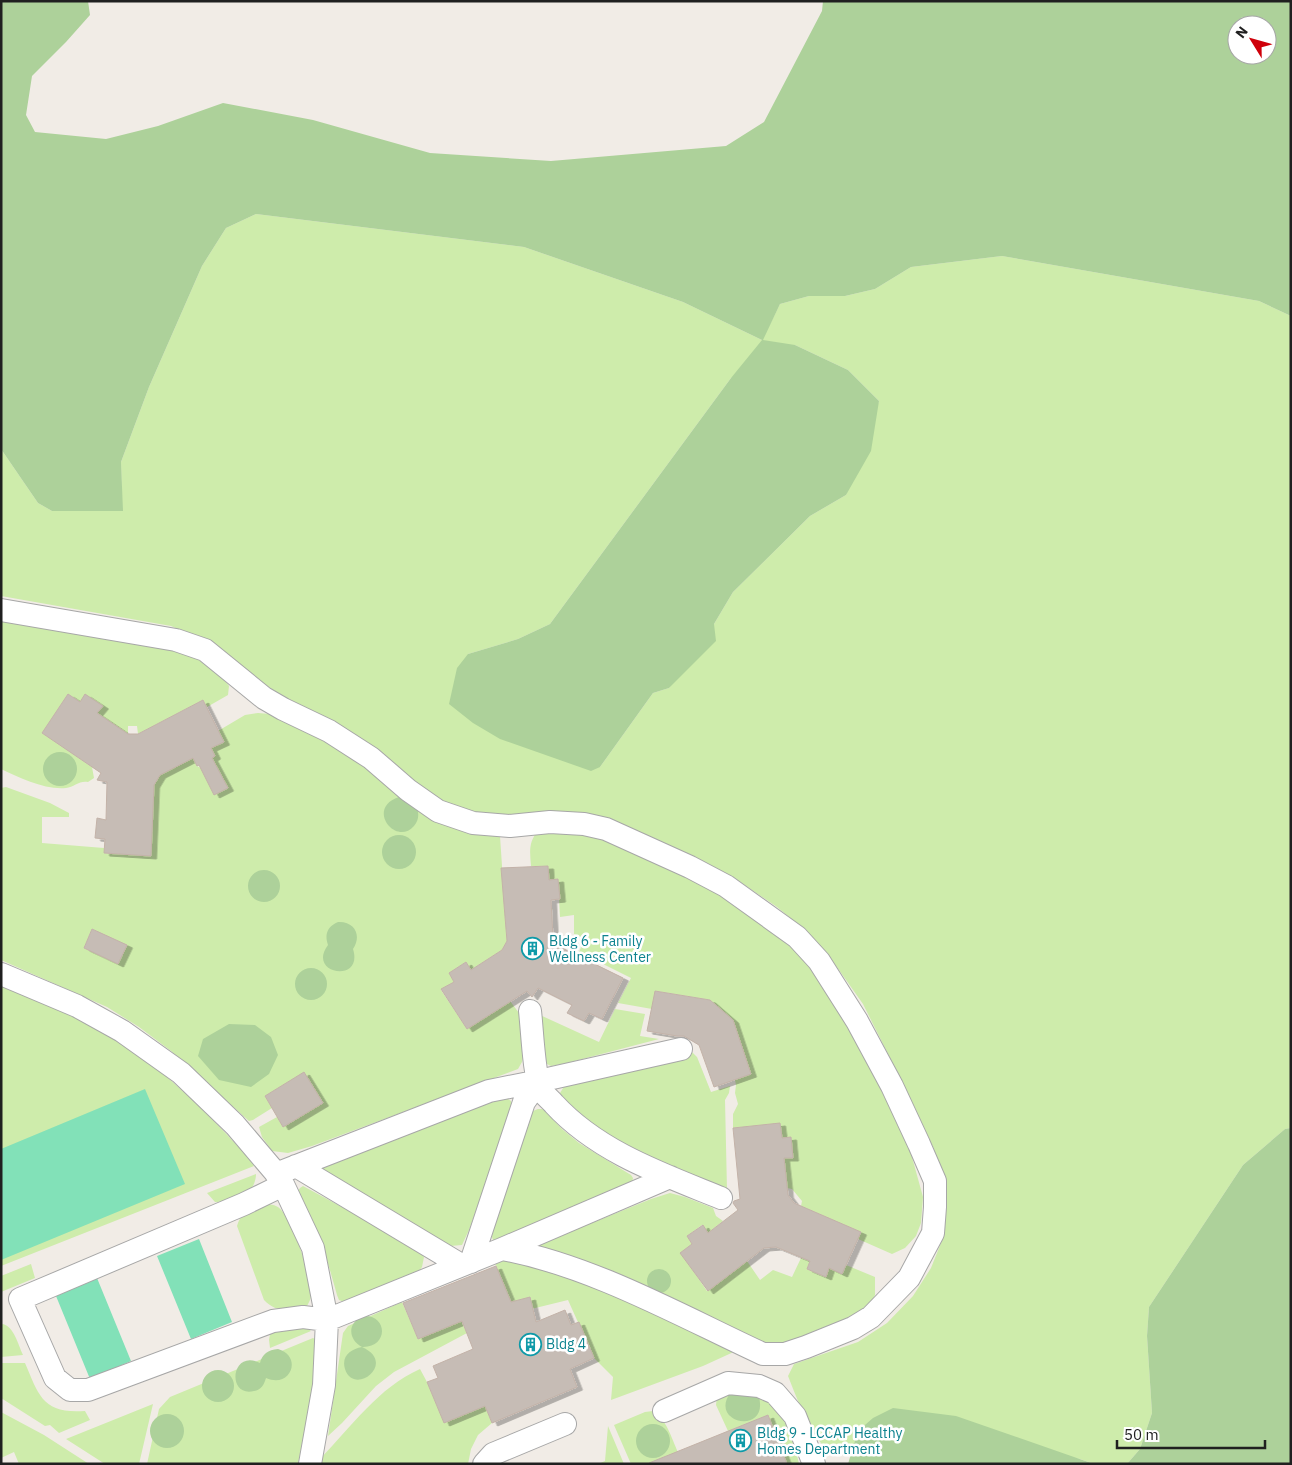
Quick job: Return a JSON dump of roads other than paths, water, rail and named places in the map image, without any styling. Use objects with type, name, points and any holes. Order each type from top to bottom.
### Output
[{"type":"street","points":[[1,610],[176,640],[204,650],[264,698],[329,732],[371,758],[408,790],[438,811],[473,823],[510,826],[550,822],[584,824],[606,829],[690,867],[726,886],[797,937],[818,961],[857,1021],[919,1144],[934,1181],[933,1233],[909,1278],[871,1317],[827,1340],[785,1354],[763,1354],[637,1295],[581,1272],[526,1253],[502,1249]]},
{"type":"street","points":[[1,974],[77,1006],[122,1031],[181,1073],[285,1175],[466,1264]]},
{"type":"street","points":[[530,1010],[538,1081],[541,1089],[578,1126],[605,1146],[670,1177],[721,1198]]},
{"type":"street","points":[[670,1177],[502,1249],[327,1320],[303,1317],[273,1321],[88,1390],[70,1390],[54,1378],[10,1303],[244,1204],[285,1175],[489,1091],[681,1049]]},
{"type":"street","points":[[466,1264],[524,1102],[538,1081]]},
{"type":"street","points":[[285,1175],[313,1248],[327,1320],[324,1385],[310,1464]]},
{"type":"street","points":[[664,1411],[728,1383],[759,1386],[775,1394],[795,1416],[814,1464]]},
{"type":"street","points":[[484,1464],[493,1454],[565,1424]]},
{"type":"place","name":"Bldg 6 - Family Wellness Center","points":[[533,949]]},
{"type":"place","name":"Bldg 4","points":[[530,1344]]},
{"type":"place","name":"Bldg 9 - LCCAP Healthy Homes Department","points":[[741,1441]]}]
